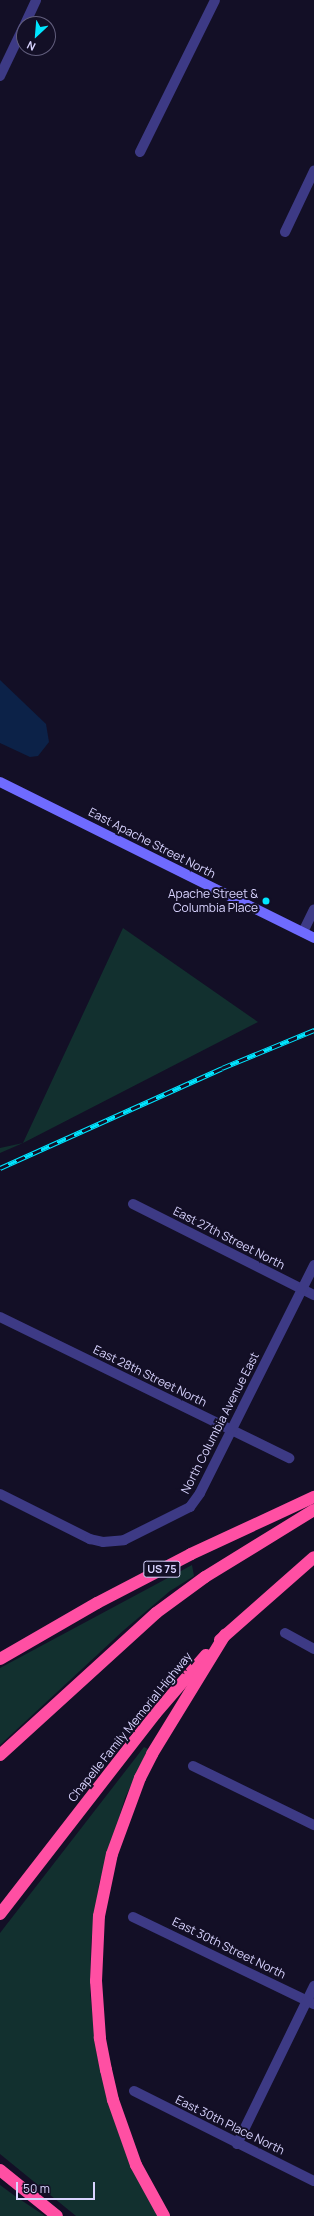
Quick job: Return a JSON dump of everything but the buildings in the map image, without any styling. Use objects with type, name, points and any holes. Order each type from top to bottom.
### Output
[{"type":"highway","name":"US 75","points":[[0,1659],[97,1603],[191,1554],[314,1497]]},
{"type":"highway","points":[[0,1755],[156,1613],[205,1577],[314,1510]]},
{"type":"highway","name":"Chapelle Family Memorial Highway","points":[[0,1914],[174,1691],[225,1635],[314,1557]]},
{"type":"highway","points":[[164,2216],[134,2159],[113,2100],[106,2070],[100,2038],[96,1981],[99,1916],[112,1854],[140,1778],[225,1635]]},
{"type":"highway","points":[[0,1906],[29,1876]]},
{"type":"highway","points":[[0,2170],[57,2216]]},
{"type":"main road","name":"East Apache Street North","points":[[0,782],[314,938]]},
{"type":"street","points":[[28,16],[36,0]]},
{"type":"street","points":[[140,152],[215,0]]},
{"type":"street","points":[[0,76],[16,42]]},
{"type":"street","points":[[285,232],[314,171]]},
{"type":"street","points":[[303,932],[314,909]]},
{"type":"street","name":"East 27th Street North","points":[[133,1204],[314,1295]]},
{"type":"street","name":"North Columbia Avenue East","points":[[0,1494],[90,1539],[103,1542],[124,1540],[190,1508],[200,1493],[314,1265]]},
{"type":"street","name":"East 28th Street North","points":[[0,1317],[289,1458]]},
{"type":"street","points":[[284,1633],[314,1649]]},
{"type":"street","points":[[193,1766],[314,1825]]},
{"type":"street","name":"East 30th Street North","points":[[133,1917],[311,2002]]},
{"type":"street","points":[[238,2144],[311,2002],[314,1986]]},
{"type":"street","name":"East 30th Place North","points":[[134,2091],[314,2181]]},
{"type":"green space","points":[[123,928],[258,1022],[23,1143]]},
{"type":"green space","points":[[23,1143],[0,1153],[0,1148]]},
{"type":"green space","points":[[192,1565],[194,1576],[170,1591],[124,1630],[0,1745],[0,1668]]},
{"type":"green space","points":[[144,1747],[148,1749],[125,1798],[99,1884],[91,1943],[90,1993],[97,2054],[108,2102],[125,2151],[158,2216],[76,2216],[0,2154],[0,1933]]},
{"type":"green space","points":[[0,2185],[15,2196],[45,2216],[0,2216]]},
{"type":"water","points":[[0,680],[46,724],[49,742],[38,756],[30,757],[0,743]]},
{"type":"railway","points":[[0,1168],[222,1068],[314,1030]]},
{"type":"place","name":"Apache Street & Columbia Place","points":[[266,901]]}]
